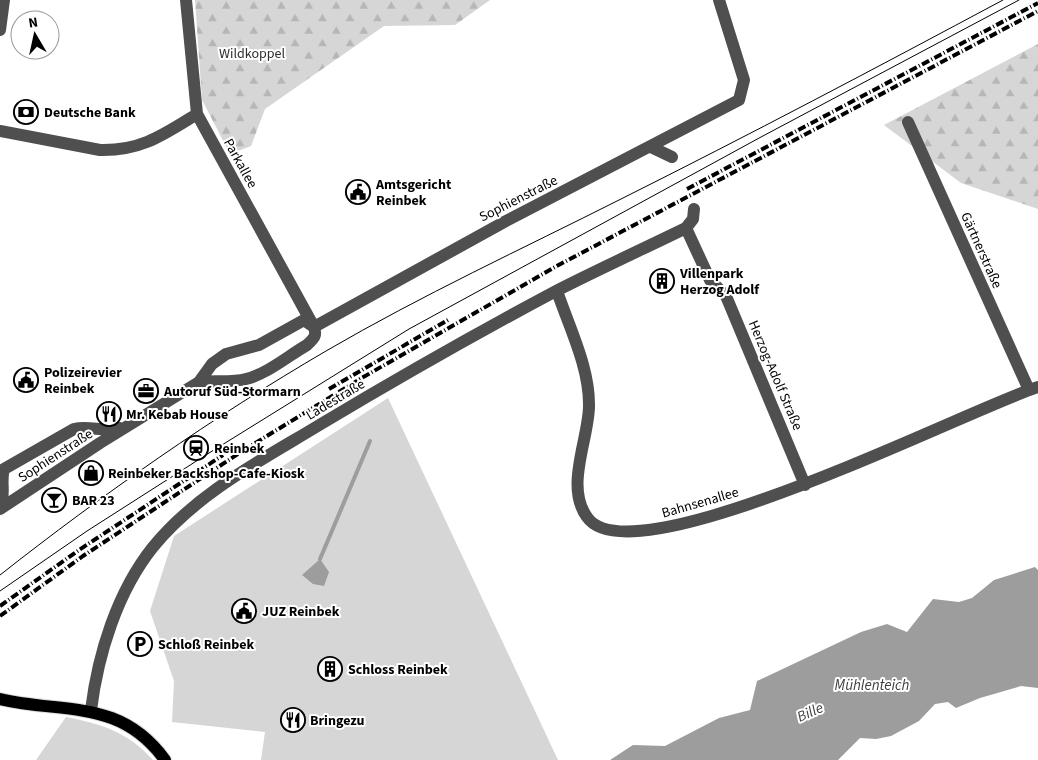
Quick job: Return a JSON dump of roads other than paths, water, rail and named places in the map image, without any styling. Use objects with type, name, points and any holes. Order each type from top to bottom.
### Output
[{"type":"main road","points":[[0,699],[91,710],[123,723],[154,744],[165,760]]},
{"type":"street","points":[[0,30],[4,0]]},
{"type":"street","name":"Parkallee","points":[[186,0],[197,114],[314,327]]},
{"type":"street","name":"Sophienstraße","points":[[314,327],[506,221],[739,100],[744,80],[719,0]]},
{"type":"street","points":[[0,131],[100,150],[112,150],[139,146],[152,141],[197,114]]},
{"type":"street","name":"Gärtnerstraße","points":[[908,122],[1033,388]]},
{"type":"street","points":[[651,147],[672,157]]},
{"type":"street","points":[[686,228],[693,219],[694,209]]},
{"type":"street","name":"Ladestraße","points":[[91,710],[94,685],[104,649],[124,594],[153,547],[184,512],[254,465],[378,391],[557,291],[686,228]]},
{"type":"street","name":"Herzog-Adolf Straße","points":[[686,228],[710,280],[726,296],[805,485]]},
{"type":"street","name":"Bahnsenallee","points":[[557,291],[584,370],[589,406],[578,480],[579,504],[587,518],[599,529],[615,533],[641,532],[669,527],[805,485],[1033,388]]},
{"type":"street","name":"Sophienstraße","points":[[0,508],[199,382],[212,364],[226,354],[259,345],[304,320],[314,327],[316,333],[307,345],[256,376],[236,380],[199,382]]},
{"type":"street","name":"Sophienstraße","points":[[0,508],[4,498],[1,481],[4,469],[74,429],[87,427],[102,431],[128,426]]},
{"type":"water","points":[[320,559],[329,572],[324,586],[313,584],[302,575]]},
{"type":"water","name":"Mühlenteich","points":[[1035,567],[1038,570],[1038,688],[1021,686],[980,698],[956,708],[948,702],[935,704],[919,721],[891,736],[876,739],[860,738],[838,760],[610,760],[633,745],[665,746],[719,718],[750,710],[757,681],[861,632],[887,624],[907,632],[933,599],[959,602],[972,598],[994,580]]},
{"type":"waterway","points":[[320,559],[370,441]]},
{"type":"tram line","points":[[0,575],[159,457],[242,402],[362,330],[435,291],[717,150],[1003,0]]},
{"type":"tram line","points":[[0,591],[87,531],[409,329],[761,137],[1019,0]]},
{"type":"railway","points":[[687,189],[1038,3]]},
{"type":"railway","points":[[0,616],[83,556],[244,450],[360,379],[555,267],[1038,11]]},
{"type":"railway","points":[[329,389],[448,320]]},
{"type":"railway","points":[[0,606],[79,550],[223,455]]},
{"type":"place","name":"Deutsche Bank","points":[[26,112]]},
{"type":"place","name":"Amtsgericht Reinbek","points":[[358,192]]},
{"type":"place","name":"Villenpark Herzog Adolf","points":[[662,281]]},
{"type":"place","name":"Polizeirevier Reinbek","points":[[26,380]]},
{"type":"place","name":"Autoruf Süd-Stormarn","points":[[146,391]]},
{"type":"place","name":"Mr. Kebab House","points":[[109,414]]},
{"type":"place","name":"Reinbek","points":[[196,448]]},
{"type":"place","name":"Reinbeker Backshop-Cafe-Kiosk","points":[[91,473]]},
{"type":"place","name":"BAR 23","points":[[54,500]]},
{"type":"place","name":"JUZ Reinbek","points":[[244,611]]},
{"type":"place","name":"Schloß Reinbek","points":[[140,644]]},
{"type":"place","name":"Schloss Reinbek","points":[[330,669]]},
{"type":"place","name":"Bringezu","points":[[293,720]]},
{"type":"park label","name":"Wildkoppel","points":[[252,53]]},
{"type":"water label","name":"Bille","points":[[810,712]]}]
